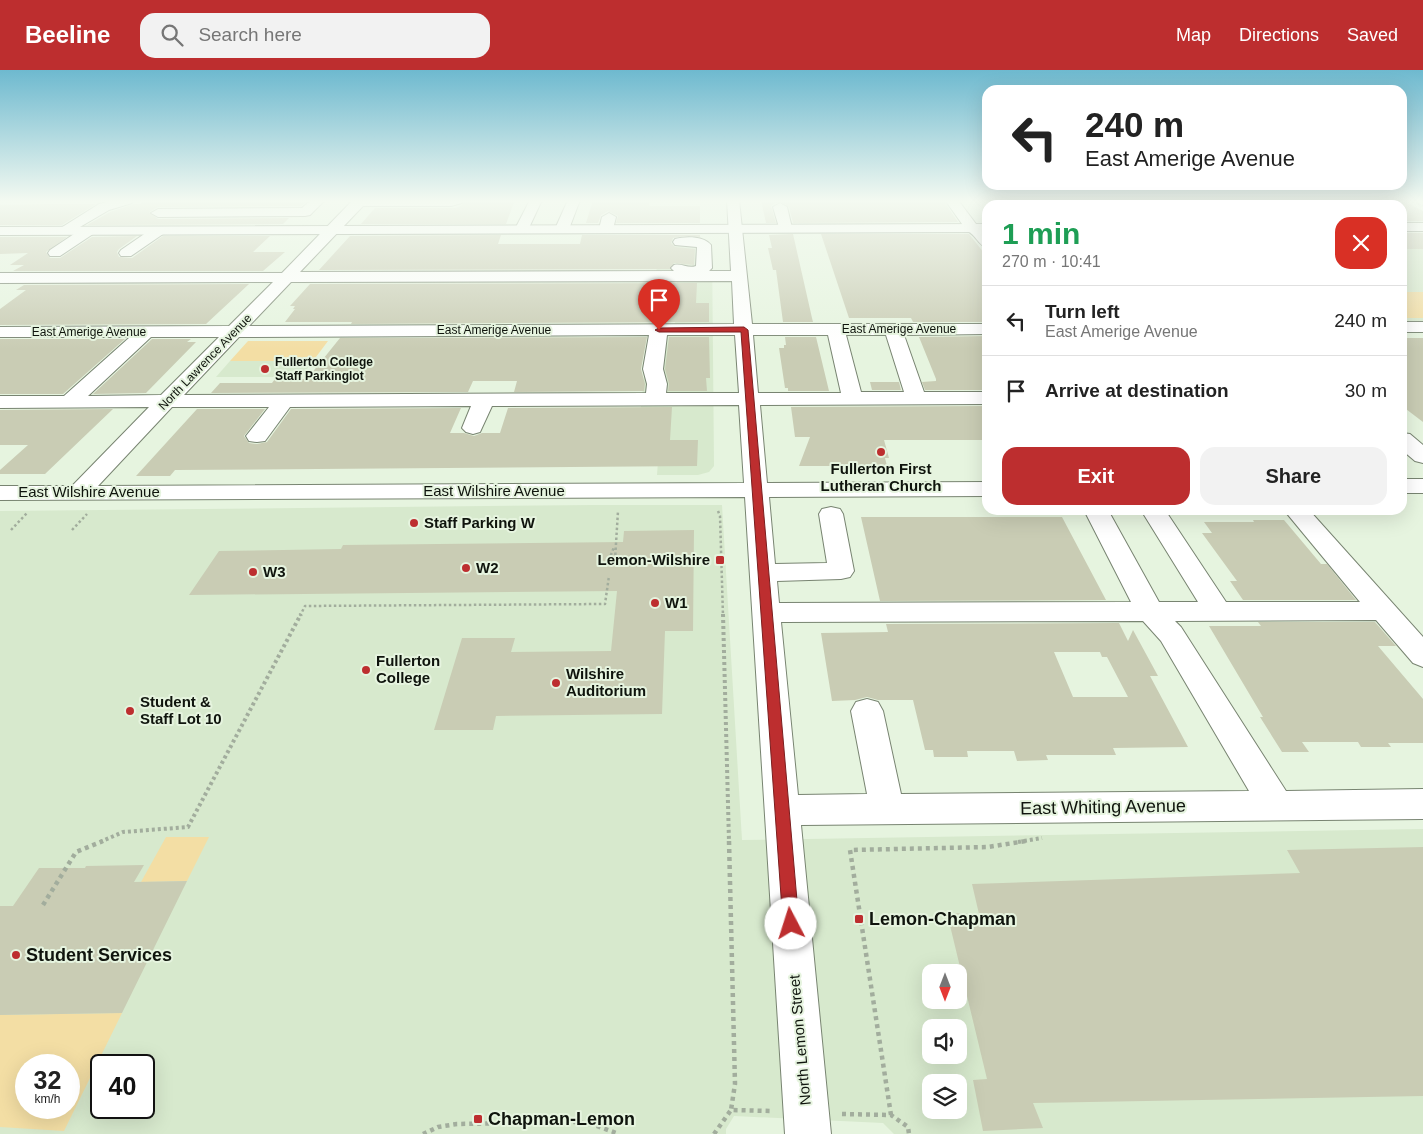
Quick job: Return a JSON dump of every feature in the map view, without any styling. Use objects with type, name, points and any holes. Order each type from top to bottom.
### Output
[{"type":"street","points":[[55,253],[60,250]]},
{"type":"street","points":[[126,253],[131,250]]},
{"type":"street","name":"North Lawrence Avenue","points":[[79,492],[313,250]]},
{"type":"street","points":[[678,267],[689,272],[700,271],[704,268],[704,250]]},
{"type":"street","name":"North Lemon Street","points":[[738,250],[808,1134]]},
{"type":"street","points":[[0,278],[740,276]]},
{"type":"street","points":[[1407,327],[1423,327]]},
{"type":"street","points":[[836,329],[854,399]]},
{"type":"street","points":[[893,329],[916,398]]},
{"type":"street","name":"East Amerige Avenue","points":[[0,332],[982,329]]},
{"type":"street","points":[[656,400],[657,384],[653,369],[659,330]]},
{"type":"street","points":[[69,402],[146,332]]},
{"type":"street","points":[[0,402],[982,398]]},
{"type":"street","points":[[473,428],[484,400]]},
{"type":"street","points":[[257,436],[284,401]]},
{"type":"street","points":[[1407,443],[1423,456]]},
{"type":"street","points":[[1407,486],[1423,486]]},
{"type":"street","name":"East Wilshire Avenue","points":[[0,493],[982,488]]},
{"type":"street","points":[[763,572],[841,571],[831,514]]},
{"type":"street","points":[[1099,515],[1150,612],[1171,634],[1276,805]]},
{"type":"street","points":[[1156,515],[1218,612]]},
{"type":"street","points":[[1300,515],[1423,656]]},
{"type":"street","points":[[767,613],[1384,611]]},
{"type":"street","points":[[867,711],[887,809]]},
{"type":"street","name":"East Whiting Avenue","points":[[782,810],[1423,804]]},
{"type":"path","points":[[718,510],[720,516],[735,1084],[731,1110]]},
{"type":"path","points":[[609,560],[614,547]]},
{"type":"path","points":[[615,560],[616,552]]},
{"type":"path","points":[[43,905],[76,852],[123,832],[188,827],[305,606],[604,604],[608,576]]},
{"type":"path","points":[[891,1115],[850,850],[988,847],[1048,837]]},
{"type":"path","points":[[423,1134],[438,1127],[457,1124],[577,1122],[594,1124],[619,1134]]},
{"type":"shaded area","points":[[659,250],[712,250],[714,466],[709,472],[698,475],[657,475],[660,434],[638,434],[648,340],[675,323],[677,280],[656,274]]},
{"type":"shaded area","points":[[1407,250],[1423,250],[1423,323],[1407,323]]},
{"type":"shaded area","points":[[1407,292],[1423,292],[1423,318],[1407,318]]},
{"type":"shaded area","points":[[248,341],[328,341],[313,361],[230,361]]},
{"type":"shaded area","name":"Fullerton College Staff Parkinglot","points":[[230,361],[313,361],[301,377],[216,377]]},
{"type":"shaded area","name":"Fullerton College","points":[[722,505],[742,840],[1423,829],[1423,1134],[894,1134],[883,1123],[734,1116],[726,1129],[726,1134],[0,1134],[0,511]]},
{"type":"shaded area","points":[[166,837],[209,837],[187,881],[141,882]]},
{"type":"shaded area","points":[[122,1013],[102,1054],[90,1054],[90,1078],[80,1098],[80,1054],[15,1054],[15,1119],[70,1119],[64,1131],[0,1127],[0,1015]]},
{"type":"building","points":[[0,250],[49,250],[46,252],[50,258],[60,258],[73,250],[119,250],[117,252],[119,257],[132,258],[144,250],[255,250],[253,252],[285,252],[263,271],[13,271],[24,265],[10,265],[28,253],[0,254]]},
{"type":"building","points":[[338,250],[695,250],[694,265],[674,263],[670,269],[319,270]]},
{"type":"building","points":[[768,250],[797,250],[813,322],[783,322],[776,270],[773,270]]},
{"type":"building","points":[[826,250],[982,250],[982,322],[913,322],[911,318],[849,318]]},
{"type":"building","points":[[697,283],[696,303],[709,303],[709,322],[351,324],[352,322],[285,322],[295,309],[293,309],[295,306],[290,306],[310,284]]},
{"type":"building","points":[[249,284],[206,324],[0,325],[0,309],[26,290],[16,290],[24,285]]},
{"type":"building","points":[[982,336],[982,390],[925,390],[922,382],[936,381],[936,379],[919,337]]},
{"type":"building","points":[[647,337],[641,369],[645,384],[644,391],[514,392],[517,381],[473,381],[468,392],[211,393],[220,383],[272,383],[275,379],[307,379],[340,338]]},
{"type":"building","points":[[669,337],[709,337],[710,378],[706,378],[707,391],[668,391],[669,384],[665,369]]},
{"type":"building","points":[[785,337],[816,337],[829,391],[788,391],[788,388],[785,388],[779,348],[784,348],[784,345],[786,345]]},
{"type":"building","points":[[1407,338],[1423,338],[1423,422],[1407,410]]},
{"type":"building","points":[[0,339],[125,339],[63,394],[0,394]]},
{"type":"building","points":[[152,339],[191,339],[187,342],[196,342],[146,393],[93,394]]},
{"type":"building","points":[[870,382],[899,382],[901,390],[872,390]]},
{"type":"building","points":[[982,406],[982,440],[884,440],[889,458],[885,458],[887,466],[799,466],[810,437],[795,437],[791,407]]},
{"type":"building","points":[[672,407],[670,440],[698,440],[697,466],[175,470],[170,476],[136,476],[197,409],[265,409],[244,436],[249,443],[257,444],[267,442],[291,409],[461,408],[450,433],[464,433],[474,436],[482,433],[500,433],[508,408]]},
{"type":"building","points":[[113,409],[45,474],[0,474],[0,470],[28,445],[0,445],[0,410]]},
{"type":"building","points":[[861,517],[1062,517],[1106,600],[880,601]]},
{"type":"building","points":[[1253,520],[1284,520],[1321,564],[1327,564],[1356,600],[1243,600],[1230,581],[1237,581],[1202,533],[1212,533],[1204,522],[1254,522]]},
{"type":"building","points":[[694,530],[693,631],[665,631],[662,714],[496,716],[493,730],[434,730],[462,638],[515,638],[511,652],[611,651],[617,591],[189,595],[219,551],[341,549],[343,545],[623,542],[624,531]]},
{"type":"building","points":[[1258,622],[1375,622],[1396,646],[1378,646],[1423,699],[1423,743],[1388,743],[1391,747],[1361,747],[1358,742],[1302,742],[1309,752],[1282,752],[1209,626],[1261,626]]},
{"type":"building","points":[[1119,623],[1128,641],[1133,630],[1158,676],[1150,676],[1188,747],[1113,748],[1116,755],[1046,755],[1048,760],[1017,761],[1014,751],[967,751],[968,757],[934,757],[933,750],[925,750],[913,700],[878,700],[867,697],[855,700],[832,701],[821,633],[888,632],[886,624]],"holes":[[[1054,652],[1100,652],[1102,657],[1107,657],[1128,697],[1073,697]]]},
{"type":"building","points":[[1423,847],[1423,1096],[1033,1103],[1043,1128],[983,1131],[973,1080],[987,1079],[968,1000],[968,964],[959,964],[947,913],[979,914],[972,884],[1300,873],[1287,850]]},
{"type":"building","points":[[144,865],[134,882],[187,881],[122,1013],[0,1015],[0,906],[13,906],[39,868]]},
{"type":"place","name":"Fullerton College Staff Parkinglot","points":[[265,369]]},
{"type":"place","name":"Fullerton First Lutheran Church","points":[[881,452]]},
{"type":"place","name":"Staff Parking W","points":[[414,523]]},
{"type":"place","name":"Lemon-Wilshire","points":[[720,560]]},
{"type":"place","name":"W2","points":[[466,568]]},
{"type":"place","name":"W3","points":[[253,572]]},
{"type":"place","name":"W1","points":[[655,603]]},
{"type":"place","name":"Fullerton College","points":[[366,670]]},
{"type":"place","name":"Wilshire Auditorium","points":[[556,683]]},
{"type":"place","name":"Student & Staff Lot 10","points":[[130,711]]},
{"type":"place","name":"Lemon-Chapman","points":[[859,919]]},
{"type":"place","name":"Student Services","points":[[16,955]]},
{"type":"place","name":"Chapman-Lemon","points":[[478,1119]]},
{"type":"route","points":[[659,330],[744,330],[791,924]]}]
